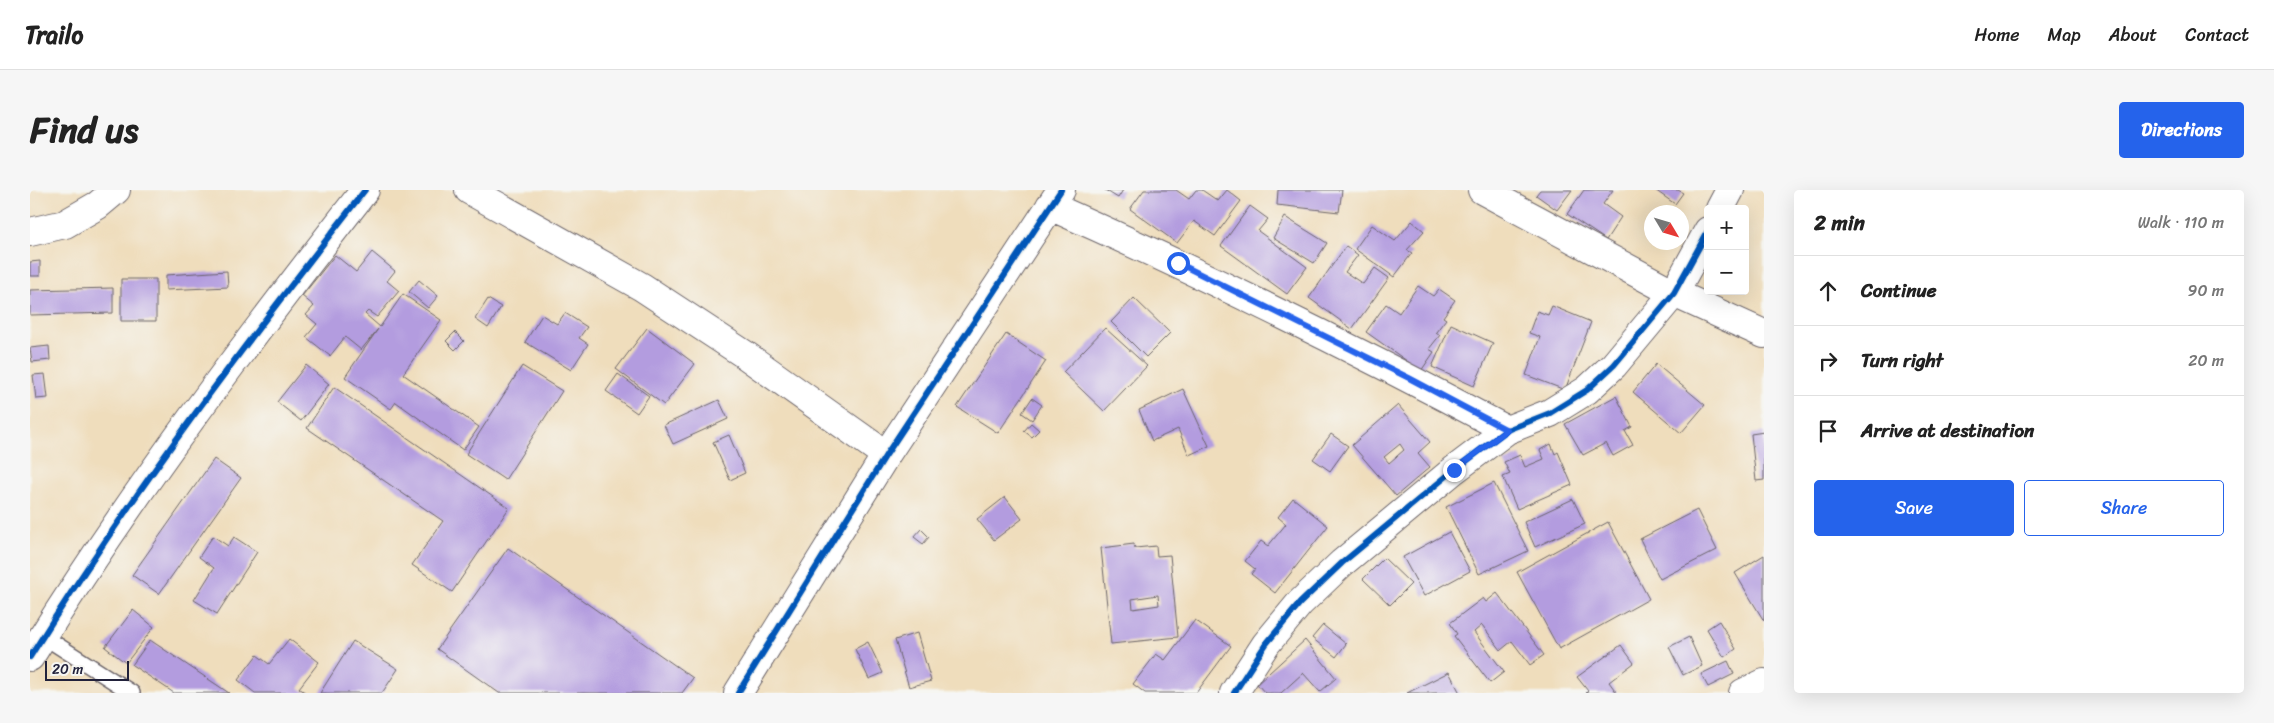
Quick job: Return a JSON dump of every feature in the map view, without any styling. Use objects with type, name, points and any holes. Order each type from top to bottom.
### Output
[{"type":"street","points":[[30,232],[65,224],[98,205],[116,190]]},
{"type":"street","points":[[36,647],[138,494],[232,362],[365,190]]},
{"type":"street","points":[[469,190],[642,287],[744,354],[886,455]]},
{"type":"street","points":[[1482,190],[1674,293],[1764,334]]},
{"type":"street","points":[[1722,205],[1730,190]]},
{"type":"street","points":[[738,693],[886,455],[1056,198],[1178,263],[1279,312],[1507,430]]},
{"type":"street","points":[[1234,693],[1266,644],[1300,603],[1342,563],[1454,470],[1507,430],[1550,413],[1587,390],[1614,364],[1674,293],[1704,238]]},
{"type":"street","points":[[1743,693],[1764,682]]},
{"type":"lane","points":[[36,647],[132,693]]},
{"type":"building","points":[[1105,190],[1123,190],[1118,198]]},
{"type":"building","points":[[1144,190],[1176,190],[1189,199],[1196,190],[1202,190],[1218,201],[1227,190],[1241,201],[1215,236],[1194,221],[1177,243],[1130,209]]},
{"type":"building","points":[[1278,190],[1342,190],[1339,212],[1277,205]]},
{"type":"building","points":[[1540,190],[1572,190],[1557,210],[1536,195]]},
{"type":"building","points":[[1584,190],[1613,190],[1603,204],[1621,217],[1606,240],[1567,214]]},
{"type":"building","points":[[1655,190],[1678,190],[1683,193],[1675,204]]},
{"type":"building","points":[[1250,206],[1268,219],[1258,231],[1307,267],[1287,294],[1221,246]]},
{"type":"building","points":[[1285,217],[1327,243],[1314,263],[1273,238]]},
{"type":"building","points":[[1412,221],[1424,231],[1407,250],[1412,253],[1394,277],[1355,249],[1372,225],[1395,241]]},
{"type":"building","points":[[1346,246],[1358,255],[1345,272],[1363,284],[1375,268],[1389,278],[1352,329],[1309,298]]},
{"type":"building","points":[[372,252],[395,271],[387,281],[399,291],[377,317],[368,311],[365,314],[380,327],[403,294],[441,320],[403,374],[479,427],[463,450],[396,402],[391,409],[345,377],[378,329],[361,350],[345,337],[330,356],[306,337],[317,324],[306,315],[314,306],[302,296],[335,255],[356,272]]},
{"type":"building","points":[[40,261],[40,276],[30,276],[30,262]]},
{"type":"building","points":[[227,271],[228,287],[166,290],[166,275]]},
{"type":"building","points":[[121,279],[156,279],[156,321],[121,321]]},
{"type":"building","points":[[419,280],[438,296],[428,308],[409,292]]},
{"type":"building","points":[[1418,286],[1433,296],[1439,289],[1455,300],[1443,317],[1446,319],[1436,332],[1440,335],[1429,349],[1434,352],[1421,371],[1366,332],[1386,304],[1399,313]]},
{"type":"building","points":[[113,288],[113,313],[30,315],[30,290]]},
{"type":"building","points":[[1134,298],[1170,333],[1146,357],[1111,322]]},
{"type":"building","points":[[488,299],[501,307],[488,328],[475,319]]},
{"type":"building","points":[[1552,306],[1591,322],[1565,390],[1526,375],[1540,337],[1529,333],[1537,311],[1548,315]]},
{"type":"building","points":[[565,313],[587,327],[579,338],[588,344],[571,370],[525,342],[542,315],[557,324]]},
{"type":"building","points":[[1451,324],[1493,343],[1474,386],[1432,367]]},
{"type":"building","points":[[647,328],[695,364],[664,405],[616,369]]},
{"type":"building","points":[[1105,328],[1147,366],[1104,411],[1063,372]]},
{"type":"building","points":[[455,332],[464,341],[455,350],[446,341]]},
{"type":"building","points":[[1006,334],[1046,361],[998,433],[957,407]]},
{"type":"building","points":[[49,346],[50,360],[32,362],[30,348]]},
{"type":"building","points":[[1656,364],[1705,405],[1681,433],[1633,392]]},
{"type":"building","points":[[306,365],[329,384],[301,421],[277,402]]},
{"type":"building","points":[[522,366],[562,391],[505,480],[466,454]]},
{"type":"building","points":[[45,374],[48,398],[36,399],[33,375]]},
{"type":"building","points":[[618,374],[649,396],[637,413],[606,391]]},
{"type":"building","points":[[334,387],[509,508],[452,592],[412,565],[443,521],[307,428]]},
{"type":"building","points":[[1183,389],[1209,446],[1189,455],[1178,429],[1152,441],[1139,410]]},
{"type":"building","points":[[1616,396],[1632,427],[1625,431],[1633,445],[1613,456],[1606,443],[1583,455],[1565,424]]},
{"type":"building","points":[[1032,398],[1042,405],[1032,420],[1022,413]]},
{"type":"building","points":[[719,400],[728,419],[673,444],[664,425]]},
{"type":"building","points":[[1398,405],[1430,442],[1418,453],[1430,467],[1396,496],[1352,445]],"holes":[[[1400,444],[1404,450],[1389,463],[1384,457]]]},
{"type":"building","points":[[1031,423],[1039,430],[1032,437],[1024,431]]},
{"type":"building","points":[[1764,432],[1764,480],[1756,481],[1751,434]]},
{"type":"building","points":[[1331,434],[1348,446],[1330,471],[1313,459]]},
{"type":"building","points":[[729,435],[745,473],[730,480],[713,442]]},
{"type":"building","points":[[1551,444],[1555,454],[1558,452],[1572,485],[1517,509],[1503,477],[1510,474],[1504,462],[1520,455],[1525,467],[1544,459],[1540,450]]},
{"type":"building","points":[[214,459],[241,478],[159,594],[132,575]]},
{"type":"building","points":[[1494,483],[1528,551],[1479,574],[1446,507]]},
{"type":"building","points":[[1005,497],[1022,519],[994,540],[977,519]]},
{"type":"building","points":[[1293,498],[1328,526],[1275,593],[1251,574],[1255,569],[1245,561],[1261,541],[1268,546],[1286,524],[1278,517]]},
{"type":"building","points":[[1573,499],[1585,524],[1535,547],[1524,522]]},
{"type":"building","points":[[1697,510],[1717,550],[1660,579],[1640,539]]},
{"type":"building","points":[[1608,522],[1649,599],[1559,649],[1517,572]]},
{"type":"building","points":[[921,529],[929,537],[923,544],[914,537]]},
{"type":"building","points":[[1449,532],[1470,571],[1424,596],[1403,557]]},
{"type":"building","points":[[213,536],[228,546],[234,537],[257,552],[217,614],[194,600],[214,568],[199,557]]},
{"type":"building","points":[[1134,544],[1135,548],[1156,546],[1157,556],[1170,555],[1178,637],[1111,644],[1101,548]],"holes":[[[1158,595],[1159,605],[1133,609],[1132,599]]]},
{"type":"building","points":[[508,548],[693,678],[682,693],[499,693],[437,649]]},
{"type":"building","points":[[1764,555],[1764,621],[1735,573]]},
{"type":"building","points":[[1384,558],[1411,584],[1390,605],[1363,579]]},
{"type":"building","points":[[1497,593],[1544,655],[1530,665],[1512,641],[1501,650],[1482,625],[1474,632],[1504,672],[1490,683],[1454,636],[1457,634],[1450,623],[1483,598],[1486,602]]},
{"type":"building","points":[[133,610],[154,627],[126,663],[105,647]]},
{"type":"building","points":[[1195,620],[1231,646],[1196,693],[1145,693],[1133,684],[1156,654],[1165,660]]},
{"type":"building","points":[[1719,621],[1736,649],[1724,657],[1707,629]]},
{"type":"building","points":[[1323,625],[1346,644],[1336,657],[1312,638]]},
{"type":"building","points":[[917,633],[931,681],[909,687],[895,640]]},
{"type":"building","points":[[1689,637],[1702,666],[1683,675],[1669,647]]},
{"type":"building","points":[[289,639],[319,662],[299,688],[306,693],[255,693],[238,680],[257,655],[269,664]]},
{"type":"building","points":[[150,640],[229,693],[174,693],[132,665]]},
{"type":"building","points":[[1305,640],[1336,678],[1320,692],[1303,673],[1281,693],[1265,693],[1257,684]]},
{"type":"building","points":[[353,641],[398,669],[382,693],[320,693]]},
{"type":"building","points":[[868,642],[883,673],[869,679],[855,649]]},
{"type":"building","points":[[1621,645],[1634,663],[1609,682],[1617,693],[1586,693],[1588,691],[1577,677]]},
{"type":"building","points":[[1728,661],[1734,674],[1708,687],[1701,674]]},
{"type":"building","points":[[1449,672],[1460,693],[1407,693]]},
{"type":"cycle path","points":[[30,657],[108,536],[149,477],[234,361],[365,190]]},
{"type":"cycle path","points":[[738,693],[886,455],[1061,190]]},
{"type":"cycle path","points":[[1234,693],[1266,644],[1300,603],[1342,563],[1454,470],[1507,430],[1550,413],[1587,390],[1614,365],[1674,293],[1704,238]]},
{"type":"route","points":[[1178,263],[1288,316],[1507,430],[1454,470]]}]
